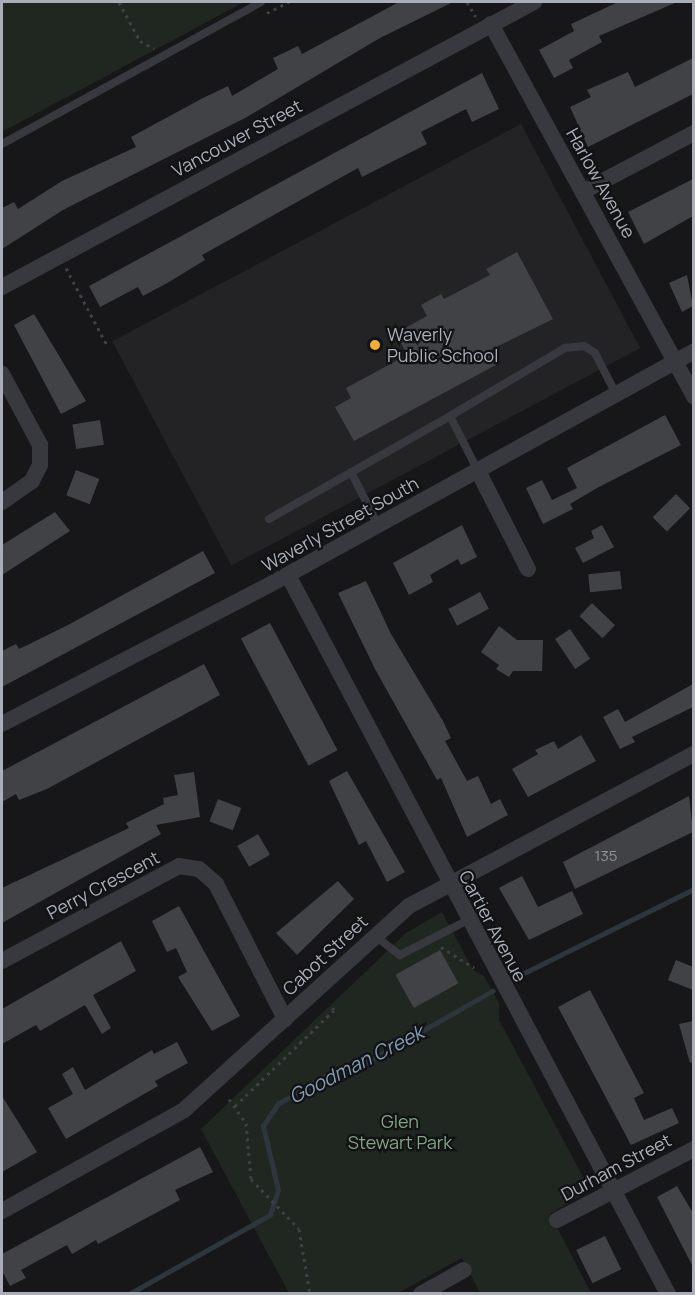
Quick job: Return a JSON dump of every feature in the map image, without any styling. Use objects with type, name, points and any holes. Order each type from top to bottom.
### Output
[{"type":"street","name":"Vancouver Street","points":[[2,287],[534,2]]},
{"type":"street","name":"Harlow Avenue","points":[[491,24],[584,191],[693,397]]},
{"type":"street","points":[[584,191],[693,133]]},
{"type":"street","name":"Waverly Street South","points":[[2,724],[288,575],[693,351]]},
{"type":"street","points":[[2,374],[40,445],[40,465],[32,481],[2,502]]},
{"type":"street","points":[[478,471],[528,569]]},
{"type":"street","name":"Cartier Avenue","points":[[288,575],[448,883],[614,1188],[668,1293]]},
{"type":"street","name":"Cabot Street","points":[[2,1211],[184,1110],[285,1019],[373,935],[409,906],[448,883],[693,754]]},
{"type":"street","name":"Perry Crescent","points":[[2,961],[179,866],[199,869],[216,884],[285,1019]]},
{"type":"street","name":"Durham Street","points":[[557,1220],[614,1188],[693,1149]]},
{"type":"street","points":[[421,1293],[464,1270]]},
{"type":"lane","points":[[2,144],[261,2]]},
{"type":"lane","points":[[269,519],[566,348],[584,346],[595,353],[616,394]]},
{"type":"lane","points":[[450,416],[478,471]]},
{"type":"lane","points":[[351,472],[378,525]]},
{"type":"lane","points":[[373,935],[400,956],[468,920]]},
{"type":"path","points":[[119,2],[140,41],[162,55]]},
{"type":"path","points":[[60,256],[108,347]]},
{"type":"path","points":[[440,946],[474,968]]},
{"type":"path","points":[[235,1106],[334,1010],[329,1004]]},
{"type":"path","points":[[229,1099],[246,1123],[251,1179],[266,1197],[284,1210],[299,1229],[310,1293]]},
{"type":"shaded area","name":"Waverly Public School","points":[[521,124],[640,348],[231,566],[112,341]]},
{"type":"green space","points":[[2,2],[244,2],[2,132]]},
{"type":"green space","name":"Glen Stewart Park","points":[[442,912],[473,970],[484,976],[499,1003],[499,1020],[590,1190],[550,1214],[591,1293],[480,1293],[462,1258],[398,1293],[289,1293],[201,1129],[406,933]]},
{"type":"building","points":[[399,2],[453,2],[380,38],[245,118],[63,210],[2,249],[2,208],[14,202],[18,209],[62,181],[136,147],[131,137],[201,99],[228,86],[232,96],[278,69],[273,58],[298,46],[302,54]]},
{"type":"building","points":[[618,2],[677,2],[599,36],[602,42],[569,60],[573,68],[554,78],[539,50],[574,31],[571,24]]},
{"type":"building","points":[[693,58],[693,94],[588,147],[570,107],[591,97],[587,90],[628,72],[635,87]]},
{"type":"building","points":[[482,73],[499,109],[472,122],[466,109],[421,132],[427,144],[362,177],[358,168],[202,255],[205,260],[143,296],[138,287],[100,307],[89,286]]},
{"type":"building","points":[[693,179],[693,216],[644,244],[628,212]]},
{"type":"building","points":[[517,252],[553,319],[488,351],[496,365],[354,441],[335,407],[351,398],[346,388],[407,355],[396,333],[427,316],[421,305],[441,294],[444,299],[490,275],[486,269]]},
{"type":"building","points":[[687,275],[693,306],[682,312],[669,283]]},
{"type":"building","points":[[34,314],[86,401],[61,414],[14,325]]},
{"type":"building","points":[[665,415],[681,445],[597,488],[570,504],[573,509],[543,524],[526,488],[542,480],[552,500],[577,488],[567,468]]},
{"type":"building","points":[[100,420],[104,445],[76,449],[72,424]]},
{"type":"building","points":[[76,470],[99,479],[90,504],[66,495]]},
{"type":"building","points":[[676,494],[690,508],[667,531],[653,517]]},
{"type":"building","points":[[55,512],[70,531],[2,575],[2,545]]},
{"type":"building","points":[[462,525],[477,557],[461,565],[458,559],[430,575],[433,582],[409,595],[393,563]]},
{"type":"building","points":[[602,525],[614,547],[583,563],[575,548],[594,538],[591,531]]},
{"type":"building","points":[[203,551],[215,573],[2,687],[2,651],[16,644],[19,649],[68,625]]},
{"type":"building","points":[[620,571],[622,589],[590,592],[588,574]]},
{"type":"building","points":[[366,581],[391,634],[443,721],[451,738],[445,741],[467,781],[478,776],[491,804],[500,799],[508,815],[467,837],[441,778],[437,780],[375,669],[338,593]]},
{"type":"building","points":[[480,592],[489,609],[457,626],[448,609]]},
{"type":"building","points":[[592,603],[615,625],[603,638],[579,616]]},
{"type":"building","points":[[270,623],[338,750],[308,766],[241,638]]},
{"type":"building","points":[[499,626],[517,640],[543,640],[542,671],[513,671],[509,677],[496,669],[499,665],[481,652]]},
{"type":"building","points":[[570,629],[590,659],[575,669],[555,639]]},
{"type":"building","points":[[204,664],[220,695],[47,789],[19,800],[16,794],[2,802],[2,771]]},
{"type":"building","points":[[693,684],[693,707],[632,737],[635,742],[620,749],[603,717],[618,709],[625,722]]},
{"type":"building","points":[[581,735],[596,761],[528,797],[512,769],[538,754],[535,750],[554,741],[558,749]]},
{"type":"building","points":[[347,771],[405,872],[387,882],[366,841],[359,845],[329,781]]},
{"type":"building","points":[[194,772],[200,817],[156,825],[161,834],[2,923],[2,888],[129,828],[126,823],[164,804],[163,798],[178,795],[174,775]]},
{"type":"building","points":[[689,796],[693,832],[575,889],[563,862]]},
{"type":"building","points":[[218,799],[241,808],[233,830],[209,821]]},
{"type":"building","points":[[258,834],[270,855],[249,867],[237,846]]},
{"type":"building","points":[[522,876],[538,907],[572,891],[583,914],[529,940],[499,888]]},
{"type":"building","points":[[338,881],[354,899],[297,955],[276,933]]},
{"type":"building","points":[[179,906],[240,1016],[212,1031],[178,977],[187,972],[176,948],[167,952],[152,921]]},
{"type":"building","points":[[121,941],[136,971],[93,995],[111,1028],[102,1034],[85,1005],[40,1031],[36,1025],[2,1044],[2,1009]]},
{"type":"building","points":[[440,950],[458,983],[414,1008],[395,975]]},
{"type":"building","points":[[676,960],[693,967],[693,990],[668,980]]},
{"type":"building","points":[[590,990],[644,1093],[634,1098],[644,1120],[672,1108],[679,1123],[631,1145],[558,1007]]},
{"type":"building","points":[[693,1021],[693,1062],[690,1063],[679,1024]]},
{"type":"building","points":[[177,1042],[188,1063],[155,1081],[158,1086],[66,1139],[48,1108],[73,1094],[62,1074],[73,1067],[85,1090],[152,1050],[154,1054]]},
{"type":"building","points":[[2,1096],[37,1152],[2,1172]]},
{"type":"building","points":[[200,1147],[213,1172],[175,1190],[180,1200],[98,1244],[96,1240],[72,1254],[67,1245],[21,1270],[26,1278],[10,1286],[2,1271],[2,1254]]},
{"type":"building","points":[[677,1186],[693,1213],[693,1267],[657,1197]]},
{"type":"building","points":[[605,1236],[621,1269],[592,1283],[576,1250]]},
{"type":"waterway","name":"Goodman Creek","points":[[520,975],[694,889]]},
{"type":"waterway","name":"Goodman Creek","points":[[129,1294],[270,1215],[278,1190],[263,1126],[278,1104],[323,1077],[362,1065],[492,991]]},
{"type":"place","name":"Waverly Public School","points":[[375,345]]}]
